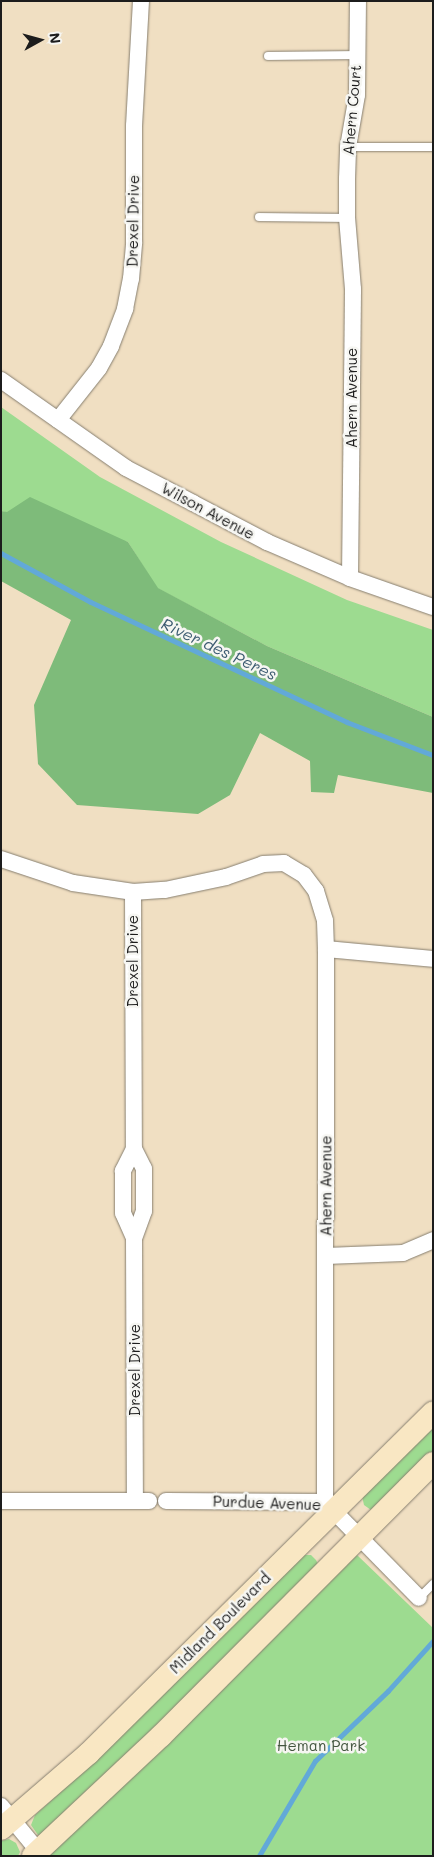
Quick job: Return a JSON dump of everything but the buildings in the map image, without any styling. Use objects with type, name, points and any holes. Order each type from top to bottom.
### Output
[{"type":"main road","name":"Midland Boulevard","points":[[5,1818],[89,1753],[329,1506],[433,1412]]},
{"type":"main road","points":[[36,1854],[161,1736],[433,1464]]},
{"type":"street","name":"Drexel Drive","points":[[58,420],[99,368],[111,346],[126,309],[131,280],[134,242],[134,107],[141,1]]},
{"type":"street","name":"Ahern Court","points":[[347,218],[348,147],[357,95],[358,1]]},
{"type":"street","name":"Ahern Avenue","points":[[347,218],[353,289],[350,578]]},
{"type":"street","name":"Wilson Avenue","points":[[1,380],[126,468],[267,542],[350,578],[433,607]]},
{"type":"street","points":[[1,859],[73,883],[133,892]]},
{"type":"street","name":"Ahern Avenue","points":[[133,892],[165,890],[201,883],[273,863],[293,867],[304,875],[316,891],[322,907],[326,949],[326,1256],[329,1506]]},
{"type":"street","name":"Drexel Drive","points":[[133,892],[134,1149],[144,1169],[144,1211],[134,1238],[150,1501]]},
{"type":"street","points":[[326,949],[433,959]]},
{"type":"street","points":[[326,1256],[403,1253],[433,1240]]},
{"type":"street","name":"Purdue Avenue","points":[[1,1501],[150,1501],[329,1506],[419,1598]]},
{"type":"street","points":[[5,1818],[36,1854]]},
{"type":"lane","points":[[268,56],[356,55]]},
{"type":"lane","points":[[348,147],[433,147]]},
{"type":"lane","points":[[259,217],[347,218]]},
{"type":"lane","points":[[419,1598],[433,1584]]},
{"type":"green space","points":[[1,407],[100,477],[221,542],[347,600],[433,630],[433,717],[267,646],[157,588],[128,542],[1,511]]},
{"type":"green space","points":[[30,497],[128,542],[158,588],[267,646],[433,717],[433,793],[338,775],[334,793],[311,792],[310,761],[260,733],[230,795],[198,814],[77,805],[38,764],[34,705],[71,620],[1,581],[1,511],[7,512]]},
{"type":"green space","points":[[433,1425],[433,1453],[371,1510],[364,1505],[362,1496]]},
{"type":"green space","points":[[304,1555],[311,1555],[319,1566],[44,1836],[38,1835],[31,1825],[35,1815],[95,1761]]},
{"type":"green space","name":"Heman Park","points":[[357,1555],[433,1628],[433,1856],[45,1856],[131,1779]]},
{"type":"green space","points":[[9,1839],[16,1843],[20,1852],[18,1856],[1,1856],[1,1841]]},
{"type":"waterway","name":"River des Peres","points":[[1,553],[91,602],[347,722],[433,755]]},
{"type":"waterway","name":"River des Peres","points":[[259,1856],[315,1761],[388,1691],[433,1641]]}]
